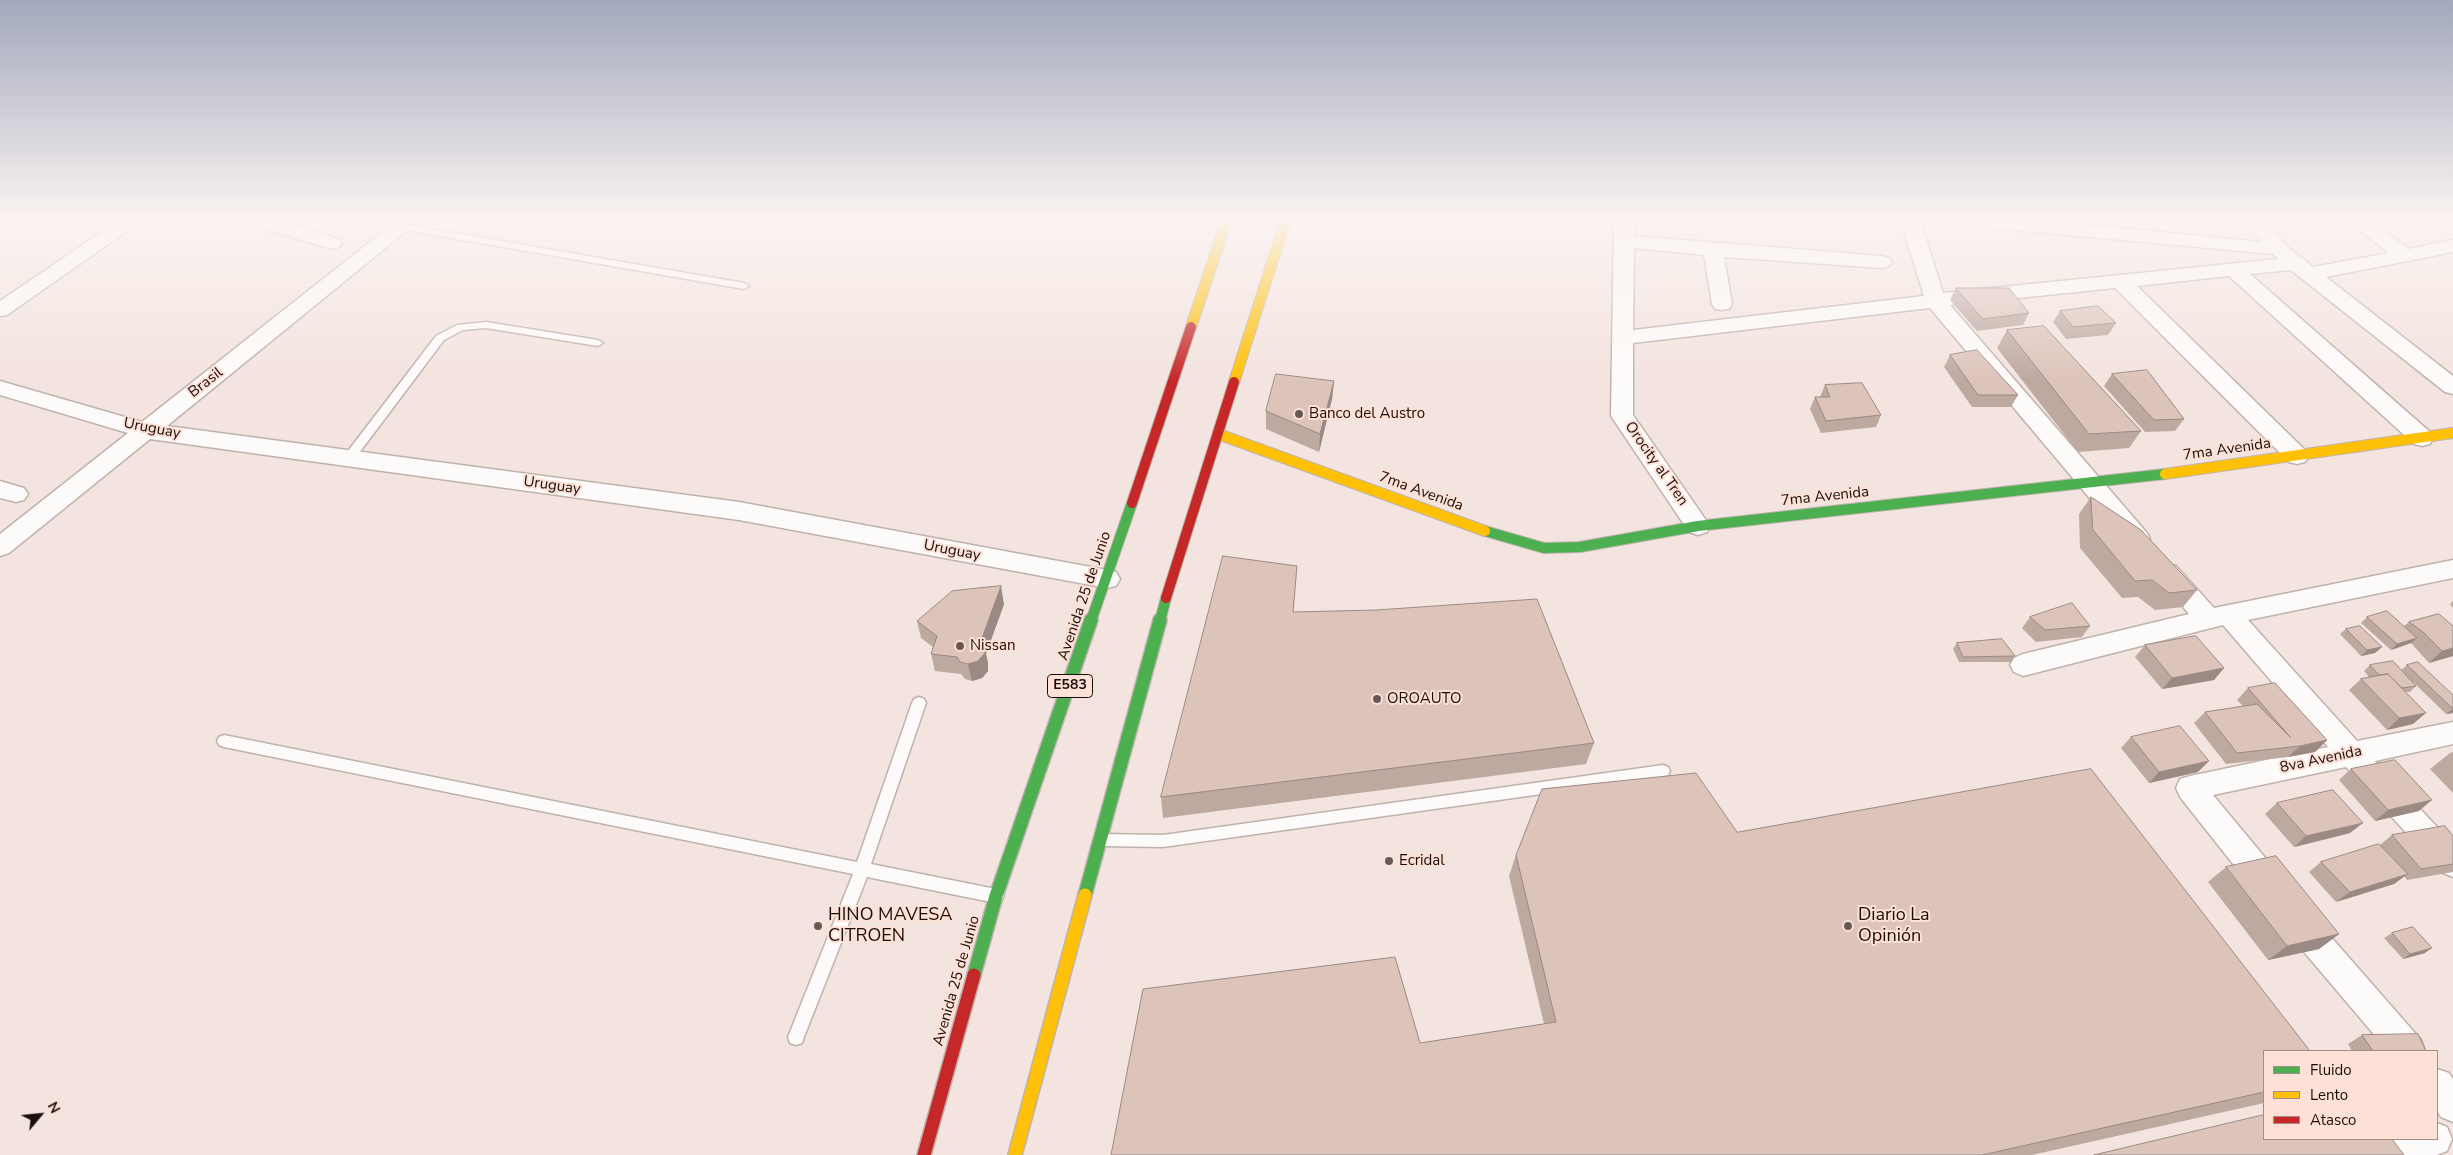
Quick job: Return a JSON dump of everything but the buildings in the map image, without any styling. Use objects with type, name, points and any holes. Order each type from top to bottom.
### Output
[{"type":"main road","name":"Avenida 25 de Junio","points":[[924,1155],[996,896],[1107,579],[1209,273]]},
{"type":"main road","points":[[1015,1155],[1102,840],[1168,589],[1269,273]]},
{"type":"main road","name":"7ma Avenida","points":[[1218,434],[1507,539],[1544,548],[1580,547],[1698,526],[2090,484],[2453,433]]},
{"type":"street","points":[[0,310],[56,273]]},
{"type":"street","name":"Brasil","points":[[0,547],[345,273]]},
{"type":"street","name":"Orocity al Tren","points":[[1623,273],[1622,416],[1698,526]]},
{"type":"street","points":[[1717,273],[1722,304]]},
{"type":"street","points":[[1927,273],[1936,302],[2090,484],[2351,754],[2453,864]]},
{"type":"street","points":[[1622,338],[2199,273]]},
{"type":"street","points":[[2237,273],[2422,438]]},
{"type":"street","points":[[2307,273],[2453,387]]},
{"type":"street","points":[[2121,282],[2298,456]]},
{"type":"street","name":"Uruguay","points":[[0,388],[146,431],[739,511],[1107,579]]},
{"type":"street","points":[[2023,665],[2218,617],[2453,569]]},
{"type":"street","name":"8va Avenida","points":[[2408,1050],[2319,949],[2190,788],[2453,733]]},
{"type":"street","points":[[2438,1087],[2453,1105]]},
{"type":"street","points":[[2438,1138],[2453,1134]]},
{"type":"street","points":[[2388,1155],[2385,1152],[2429,1140]]},
{"type":"lane","points":[[674,273],[744,286]]},
{"type":"lane","points":[[349,458],[440,338],[461,327],[486,325],[598,343]]},
{"type":"lane","points":[[796,1037],[862,868],[919,703]]},
{"type":"lane","points":[[224,741],[996,896]]},
{"type":"lane","points":[[1102,840],[1163,841],[1664,770]]},
{"type":"traffic: fast","points":[[1485,531],[1544,548],[1580,547],[1698,526],[2090,484],[2165,474]]},
{"type":"traffic: fast","points":[[974,975],[996,896],[1132,503]]},
{"type":"traffic: fast","points":[[1085,895],[1166,598]]},
{"type":"traffic: slow","points":[[1191,327],[1209,273]]},
{"type":"traffic: slow","points":[[1234,382],[1269,273]]},
{"type":"traffic: slow","points":[[2165,474],[2453,433]]},
{"type":"traffic: slow","points":[[1218,434],[1485,531]]},
{"type":"traffic: slow","points":[[1015,1155],[1085,895]]},
{"type":"traffic: jam","points":[[1132,503],[1191,327]]},
{"type":"traffic: jam","points":[[1166,598],[1234,382]]},
{"type":"traffic: jam","points":[[924,1155],[974,975]]},
{"type":"place","name":"Banco del Austro","points":[[1299,414]]},
{"type":"place","name":"Nissan","points":[[960,646]]},
{"type":"place","name":"OROAUTO","points":[[1377,699]]},
{"type":"place","name":"Ecridal","points":[[1389,861]]},
{"type":"place","name":"HINO MAVESA CITROEN","points":[[818,926]]},
{"type":"place","name":"Diario La Opinión","points":[[1848,926]]}]
